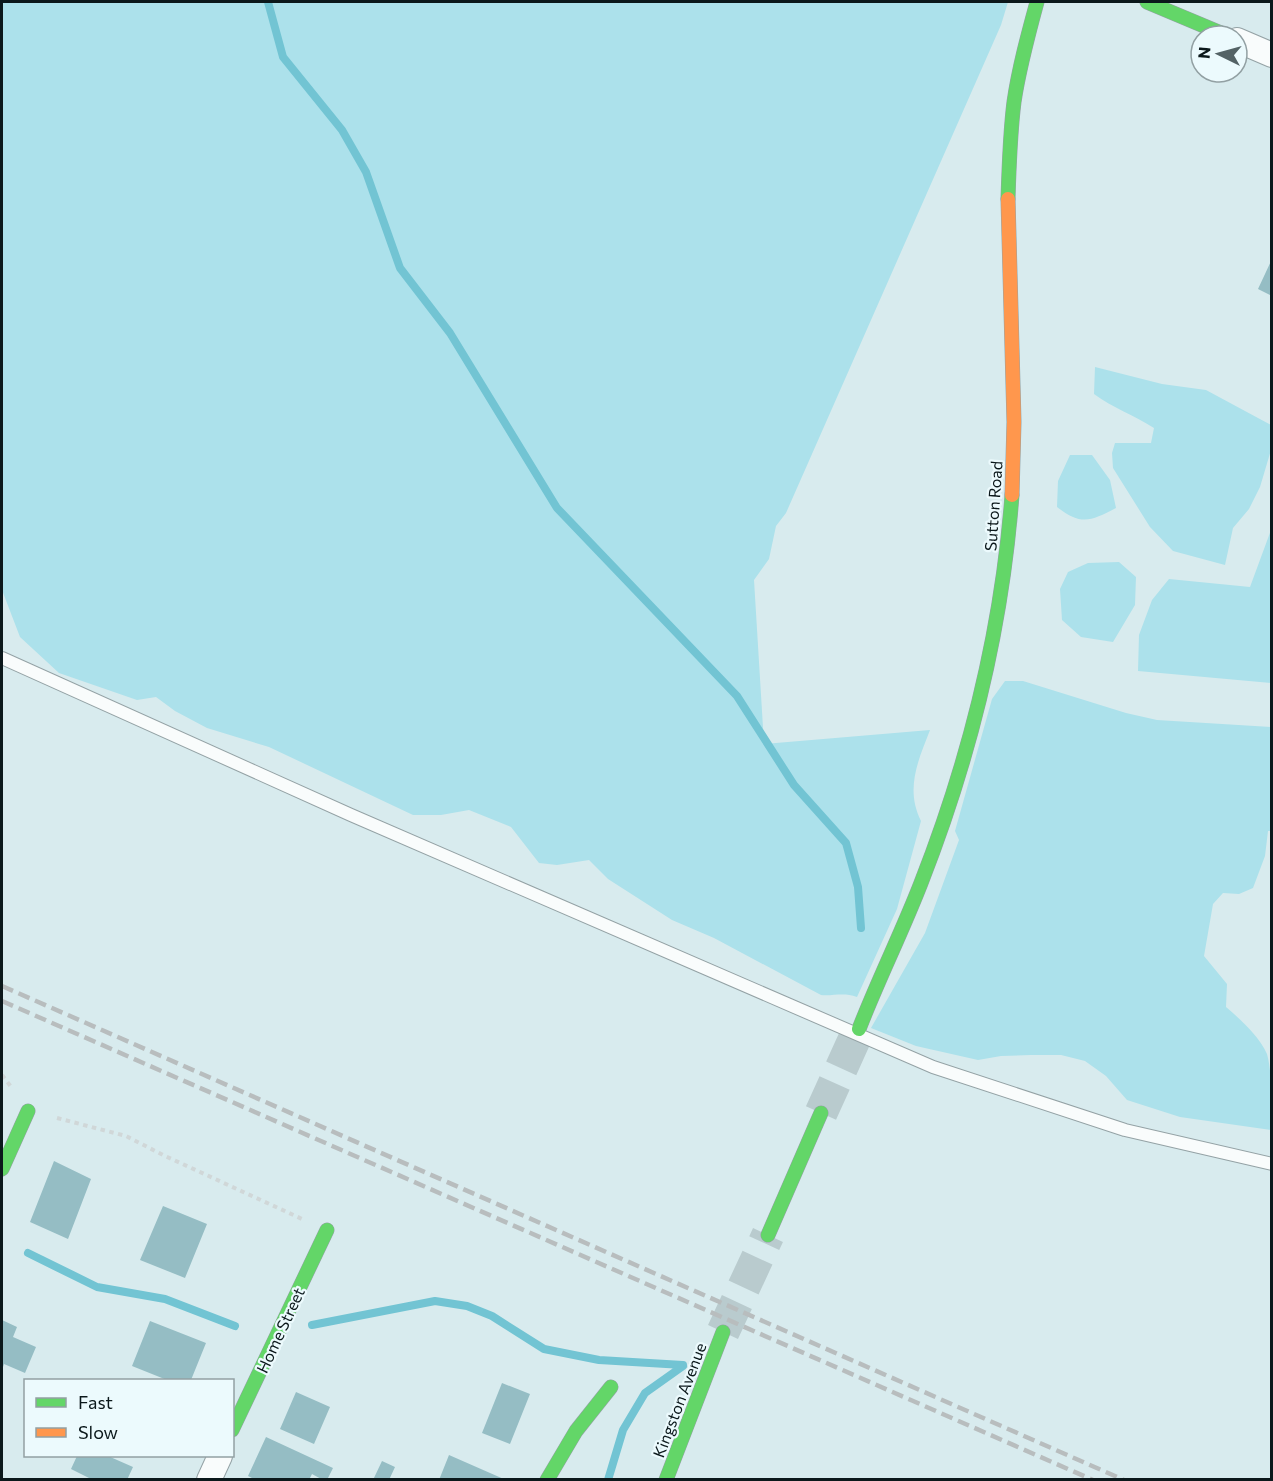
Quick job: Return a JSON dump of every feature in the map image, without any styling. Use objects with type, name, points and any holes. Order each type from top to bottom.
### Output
[{"type":"street","name":"Sutton Road","points":[[859,1029],[903,929],[930,858],[957,778],[994,636],[1004,576],[1013,471],[1014,409],[1006,248],[1006,186],[1018,73],[1037,2]]},
{"type":"street","points":[[1147,2],[1199,24]]},
{"type":"street","points":[[1249,45],[1272,55]]},
{"type":"street","points":[[2,1169],[28,1111]]},
{"type":"street","points":[[768,1235],[821,1113]]},
{"type":"street","name":"Home Street","points":[[234,1426],[327,1230]]},
{"type":"street","name":"Kingston Avenue","points":[[666,1479],[723,1332]]},
{"type":"street","points":[[547,1479],[554,1463],[572,1437],[611,1387]]},
{"type":"street","points":[[209,1479],[219,1457]]},
{"type":"lane","points":[[2,658],[351,814],[933,1067],[1125,1130],[1272,1164]]},
{"type":"path","points":[[2,1075],[28,1111],[126,1136],[327,1230]]},
{"type":"shaded area","points":[[2,2],[1008,2],[1001,25],[786,513],[776,526],[769,559],[754,580],[764,744],[930,730],[915,775],[914,798],[921,821],[897,909],[857,997],[843,994],[821,995],[714,938],[672,920],[608,879],[589,860],[557,865],[539,863],[511,827],[469,810],[441,815],[413,815],[269,747],[207,728],[175,711],[156,697],[137,700],[59,673],[20,637],[2,590]]},
{"type":"shaded area","points":[[1095,367],[1162,384],[1206,390],[1271,425],[1271,450],[1260,487],[1249,509],[1233,528],[1225,565],[1173,551],[1150,527],[1113,468],[1112,453],[1115,443],[1151,443],[1154,428],[1094,394]]},
{"type":"shaded area","points":[[1070,455],[1092,455],[1110,480],[1116,508],[1086,520],[1073,517],[1057,507],[1058,481]]},
{"type":"shaded area","points":[[1271,530],[1271,683],[1138,671],[1139,635],[1152,600],[1169,579],[1250,587]]},
{"type":"shaded area","points":[[1119,562],[1136,577],[1135,605],[1113,642],[1081,637],[1062,620],[1060,589],[1068,572],[1088,563]]},
{"type":"shaded area","points":[[1005,681],[1023,681],[1126,713],[1157,720],[1271,727],[1271,831],[1268,831],[1265,856],[1253,888],[1239,894],[1223,893],[1213,904],[1204,956],[1227,984],[1226,1007],[1254,1035],[1267,1054],[1271,1082],[1271,1130],[1180,1117],[1127,1100],[1106,1076],[1085,1061],[1061,1055],[1001,1056],[978,1060],[916,1046],[871,1028],[925,933],[959,840],[955,831],[992,699]]},
{"type":"building","points":[[1272,259],[1272,296],[1258,289]]},
{"type":"building","points":[[54,1161],[91,1179],[68,1239],[30,1222]]},
{"type":"building","points":[[163,1206],[207,1224],[185,1278],[140,1260]]},
{"type":"building","points":[[2,1320],[17,1327],[13,1337],[36,1347],[25,1373],[4,1364],[2,1370]]},
{"type":"building","points":[[150,1321],[206,1343],[191,1379],[164,1379],[132,1366]]},
{"type":"building","points":[[502,1383],[530,1394],[510,1444],[482,1433]]},
{"type":"building","points":[[296,1392],[330,1407],[314,1444],[280,1429]]},
{"type":"building","points":[[266,1437],[333,1468],[327,1480],[312,1474],[309,1480],[256,1480],[248,1476]]},
{"type":"building","points":[[449,1455],[506,1480],[439,1480]]},
{"type":"building","points":[[77,1457],[110,1457],[133,1467],[127,1480],[93,1480],[71,1469]]},
{"type":"building","points":[[382,1461],[395,1467],[389,1480],[373,1480]]},
{"type":"waterway","points":[[268,2],[283,57],[342,130],[366,172],[400,268],[450,333],[557,508],[737,696],[794,785],[846,843],[858,887],[861,928]]},
{"type":"waterway","points":[[28,1253],[97,1287],[165,1299],[235,1326]]},
{"type":"waterway","points":[[312,1325],[435,1301],[467,1306],[492,1316],[544,1349],[599,1360],[683,1365]]},
{"type":"waterway","points":[[608,1480],[623,1430],[645,1393],[683,1366]]},
{"type":"tunnel","points":[[821,1113],[859,1029]]},
{"type":"tunnel","points":[[723,1332],[768,1235]]},
{"type":"railway","points":[[2,986],[1124,1480]]},
{"type":"railway","points":[[2,1001],[1093,1480]]},
{"type":"traffic: fast","points":[[1008,199],[1014,102],[1037,2]]},
{"type":"traffic: fast","points":[[1147,2],[1199,24]]},
{"type":"traffic: fast","points":[[859,1029],[939,836],[969,740],[992,643],[1012,495]]},
{"type":"traffic: fast","points":[[2,1169],[28,1111]]},
{"type":"traffic: fast","points":[[768,1235],[821,1113]]},
{"type":"traffic: fast","points":[[234,1426],[327,1230]]},
{"type":"traffic: fast","points":[[666,1480],[723,1332]]},
{"type":"traffic: fast","points":[[547,1480],[576,1431],[611,1387]]},
{"type":"traffic: slow","points":[[1008,199],[1014,422],[1012,495]]}]
